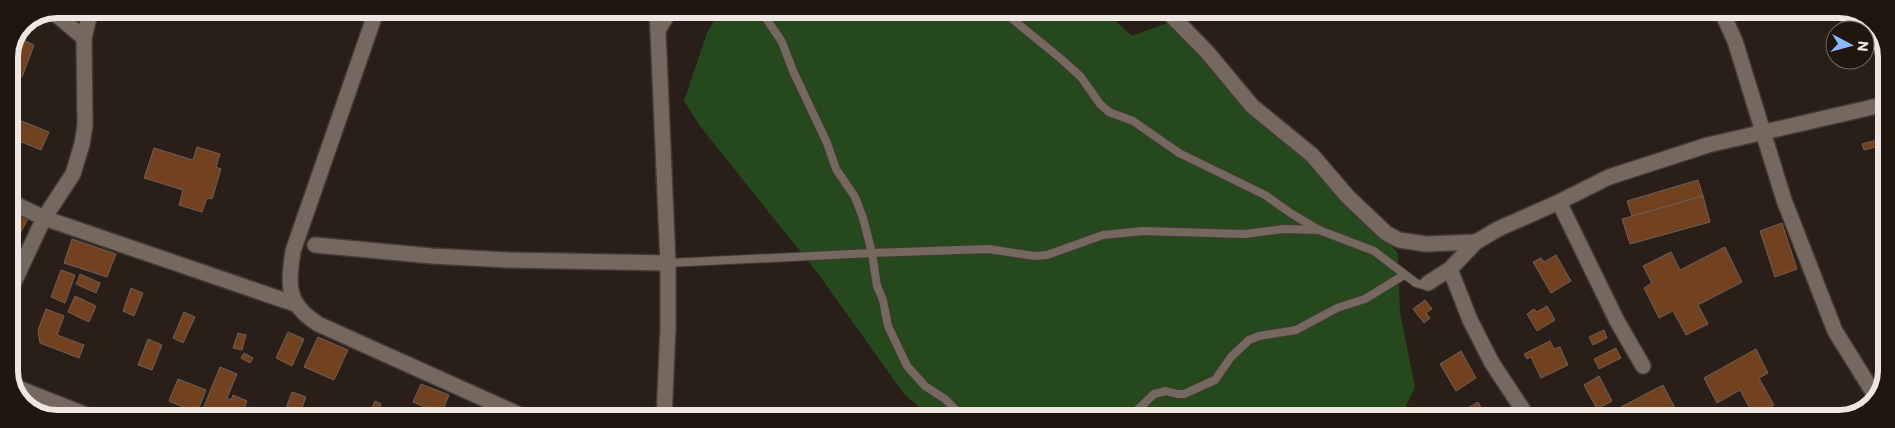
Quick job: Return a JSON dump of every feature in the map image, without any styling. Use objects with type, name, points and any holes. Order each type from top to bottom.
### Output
[{"type":"street","points":[[61,18],[84,38]]},
{"type":"street","points":[[18,274],[44,218],[73,174],[82,144],[85,125],[84,38],[89,18]]},
{"type":"street","points":[[374,18],[293,251],[290,289],[295,304],[307,317],[318,324],[511,410]]},
{"type":"street","points":[[657,18],[668,263],[668,328],[664,410]]},
{"type":"street","points":[[658,30],[665,18]]},
{"type":"street","points":[[1174,18],[1208,53],[1252,106],[1312,155],[1348,197],[1386,233],[1399,240],[1426,244],[1476,242]]},
{"type":"street","points":[[1725,18],[1735,41],[1784,200],[1835,332],[1872,391]]},
{"type":"street","points":[[1428,283],[1450,269],[1476,242],[1516,220],[1559,202],[1609,177],[1708,145],[1877,106]]},
{"type":"street","points":[[1559,202],[1617,321],[1643,366]]},
{"type":"street","points":[[18,205],[44,218],[295,304]]},
{"type":"street","points":[[315,245],[432,256],[508,260],[668,263]]},
{"type":"street","points":[[1450,269],[1470,320],[1492,363],[1524,410]]},
{"type":"street","points":[[22,390],[74,410]]},
{"type":"lane","points":[[766,18],[782,42],[836,169],[854,197],[863,218],[888,326],[907,366],[925,386],[945,399],[955,410]]},
{"type":"lane","points":[[1011,18],[1060,58],[1081,78],[1100,104],[1109,112],[1133,121],[1179,154],[1265,195],[1319,230],[1374,251],[1416,283],[1423,285],[1428,283]]},
{"type":"lane","points":[[668,263],[872,253],[988,250],[1034,256],[1047,255],[1103,235],[1143,231],[1245,234],[1284,229],[1319,230]]},
{"type":"lane","points":[[1137,410],[1154,394],[1166,391],[1184,394],[1214,380],[1231,357],[1249,340],[1259,336],[1296,330],[1337,308],[1365,299],[1404,275]]},
{"type":"green space","points":[[716,18],[1112,18],[1132,36],[1173,21],[1398,253],[1400,313],[1415,387],[1404,410],[923,410],[904,394],[819,275],[700,126],[684,101],[707,33]]},
{"type":"building","points":[[23,40],[34,45],[22,77],[18,75],[18,54]]},
{"type":"building","points":[[18,120],[49,132],[41,150],[18,141]]},
{"type":"building","points":[[1877,141],[1877,146],[1864,150],[1862,144]]},
{"type":"building","points":[[197,147],[220,154],[216,167],[221,169],[212,199],[207,198],[202,212],[179,205],[183,190],[144,178],[154,148],[193,160]]},
{"type":"building","points":[[1698,180],[1703,196],[1632,216],[1627,201]]},
{"type":"building","points":[[1703,196],[1710,222],[1630,244],[1622,219]]},
{"type":"building","points":[[18,214],[28,219],[18,237]]},
{"type":"building","points":[[1782,223],[1797,269],[1775,277],[1760,231]]},
{"type":"building","points":[[72,239],[116,254],[107,277],[64,263]]},
{"type":"building","points":[[1725,247],[1742,282],[1698,305],[1708,324],[1686,335],[1673,311],[1659,318],[1644,288],[1652,283],[1643,266],[1671,252],[1680,270]]},
{"type":"building","points":[[18,254],[22,256],[18,264]]},
{"type":"building","points":[[1556,255],[1571,281],[1551,293],[1533,262],[1541,258],[1544,262]]},
{"type":"building","points":[[61,270],[75,275],[65,303],[51,297]]},
{"type":"building","points":[[80,274],[100,283],[96,293],[76,284]]},
{"type":"building","points":[[131,288],[143,293],[134,316],[123,311]]},
{"type":"building","points":[[75,296],[96,306],[89,322],[68,312]]},
{"type":"building","points":[[1425,300],[1432,309],[1426,313],[1430,318],[1424,323],[1413,309]]},
{"type":"building","points":[[1547,306],[1555,320],[1537,331],[1527,314],[1534,309],[1537,312]]},
{"type":"building","points":[[46,309],[64,316],[57,335],[84,345],[79,358],[40,343],[38,330]]},
{"type":"building","points":[[184,312],[195,317],[183,343],[173,338]]},
{"type":"building","points":[[1604,330],[1607,338],[1593,345],[1589,337]]},
{"type":"building","points":[[288,332],[304,339],[292,366],[276,358]]},
{"type":"building","points":[[238,333],[246,335],[242,350],[233,348]]},
{"type":"building","points":[[318,337],[348,350],[334,380],[304,367]]},
{"type":"building","points":[[148,339],[162,345],[152,370],[138,365]]},
{"type":"building","points":[[1550,341],[1554,349],[1560,347],[1568,365],[1541,378],[1531,357],[1527,359],[1524,354]]},
{"type":"building","points":[[1616,348],[1621,358],[1599,369],[1594,359]]},
{"type":"building","points":[[1756,349],[1768,373],[1759,378],[1774,405],[1765,410],[1751,410],[1740,390],[1717,403],[1704,378]]},
{"type":"building","points":[[1461,351],[1476,378],[1456,391],[1440,364]]},
{"type":"building","points":[[244,353],[253,358],[250,363],[241,358]]},
{"type":"building","points":[[220,367],[237,374],[227,398],[231,400],[233,395],[247,401],[244,410],[202,410]]},
{"type":"building","points":[[1599,376],[1612,401],[1597,409],[1584,385]]},
{"type":"building","points":[[178,379],[206,390],[198,410],[190,410],[169,401]]},
{"type":"building","points":[[421,384],[449,395],[443,410],[432,410],[413,402]]},
{"type":"building","points":[[1663,385],[1675,408],[1671,410],[1622,410],[1621,407]]},
{"type":"building","points":[[292,392],[306,397],[301,410],[285,410]]},
{"type":"building","points":[[38,401],[50,410],[44,408],[36,404]]},
{"type":"building","points":[[375,401],[381,404],[379,410],[371,410]]},
{"type":"building","points":[[1478,402],[1483,410],[1464,410]]}]
